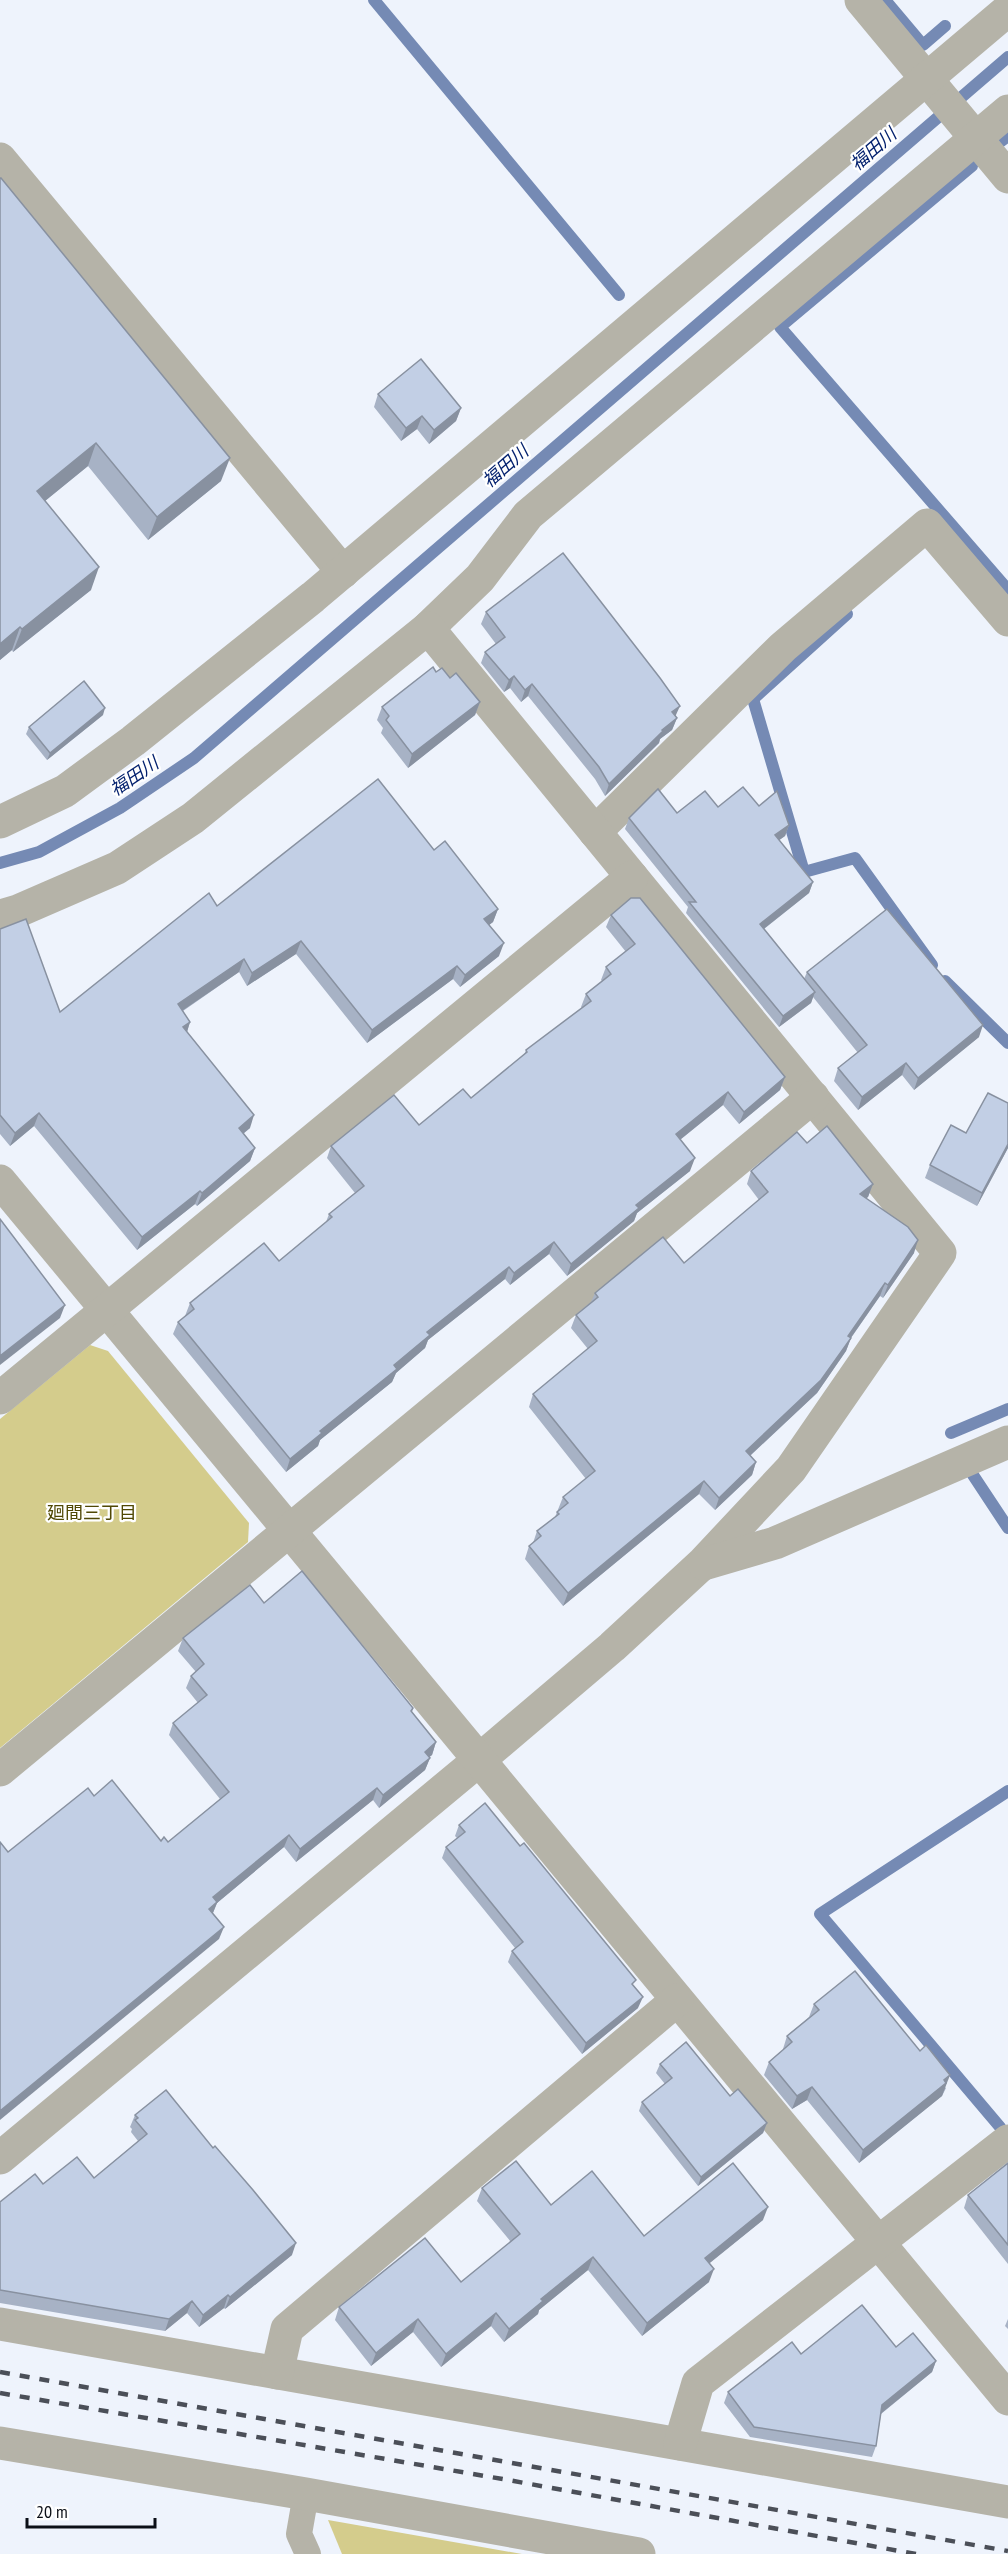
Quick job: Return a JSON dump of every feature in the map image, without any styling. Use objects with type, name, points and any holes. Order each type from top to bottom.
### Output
[{"type":"street","points":[[861,0],[1008,177]]},
{"type":"street","points":[[0,822],[65,790],[125,747],[343,572],[932,86],[1008,10]]},
{"type":"street","points":[[0,916],[18,911],[117,868],[193,819],[428,628],[480,578],[528,515],[971,132],[1008,111]]},
{"type":"street","points":[[0,159],[343,572]]},
{"type":"street","points":[[595,831],[783,647],[927,525],[1008,620]]},
{"type":"street","points":[[0,2158],[479,1760],[612,1647],[702,1564],[791,1469],[940,1253],[428,628]]},
{"type":"street","points":[[0,1398],[632,877]]},
{"type":"street","points":[[0,1770],[813,1097]]},
{"type":"street","points":[[0,1181],[1008,2399]]},
{"type":"street","points":[[702,1564],[775,1543],[1008,1442]]},
{"type":"street","points":[[277,2373],[287,2329],[677,2000]]},
{"type":"street","points":[[680,2444],[698,2383],[1008,2141]]},
{"type":"street","points":[[0,2324],[1008,2502]]},
{"type":"street","points":[[0,2443],[306,2494],[639,2554]]},
{"type":"lane","points":[[306,2494],[299,2534],[308,2554]]},
{"type":"shaded area","points":[[90,1345],[108,1351],[249,1523],[248,1542],[0,1748],[0,1419]]},
{"type":"shaded area","points":[[328,2520],[522,2554],[342,2554]]},
{"type":"building","points":[[0,178],[230,458],[157,517],[96,443],[37,491],[99,567],[0,644]]},
{"type":"building","points":[[421,359],[461,408],[434,430],[422,416],[406,428],[378,394]]},
{"type":"building","points":[[563,553],[680,706],[672,712],[677,718],[662,730],[609,784],[599,767],[532,684],[525,690],[514,676],[509,680],[485,652],[505,637],[486,612]]},
{"type":"building","points":[[433,667],[436,672],[442,668],[450,678],[456,673],[480,702],[412,754],[386,720],[389,716],[382,707]]},
{"type":"building","points":[[84,681],[105,708],[50,753],[29,727]]},
{"type":"building","points":[[378,779],[434,850],[445,841],[498,909],[484,919],[504,943],[465,975],[457,966],[372,1030],[301,941],[252,973],[244,959],[178,1004],[190,1022],[183,1027],[254,1115],[239,1128],[255,1148],[202,1193],[200,1191],[142,1237],[39,1113],[15,1133],[0,1115],[0,929],[26,919],[60,1012],[209,893],[217,906]]},
{"type":"building","points":[[743,787],[759,806],[777,791],[789,825],[775,835],[813,882],[760,924],[815,992],[783,1016],[689,902],[696,902],[629,818],[658,789],[677,813],[705,791],[718,807]]},
{"type":"building","points":[[631,898],[640,898],[785,1077],[744,1112],[728,1092],[676,1134],[695,1158],[636,1205],[639,1208],[571,1264],[554,1242],[514,1273],[509,1267],[427,1332],[430,1335],[394,1365],[397,1369],[320,1431],[322,1433],[290,1459],[178,1322],[194,1309],[190,1303],[264,1243],[279,1261],[332,1217],[329,1214],[364,1186],[331,1146],[394,1095],[419,1125],[463,1089],[471,1098],[527,1052],[526,1050],[591,1001],[586,994],[611,974],[606,967],[635,944],[611,915]]},
{"type":"building","points":[[887,909],[983,1025],[918,1078],[906,1063],[862,1097],[838,1068],[867,1045],[807,972]]},
{"type":"building","points":[[988,1093],[1008,1103],[1008,1144],[982,1193],[930,1165],[951,1125],[966,1133]]},
{"type":"building","points":[[827,1126],[873,1184],[860,1194],[908,1227],[918,1240],[888,1285],[885,1283],[848,1336],[851,1338],[821,1380],[746,1451],[756,1462],[719,1498],[704,1481],[568,1593],[529,1546],[541,1536],[537,1531],[559,1514],[557,1512],[568,1503],[563,1497],[595,1471],[533,1394],[597,1341],[576,1315],[598,1297],[595,1293],[663,1237],[684,1263],[768,1192],[751,1171],[797,1132],[807,1143]]},
{"type":"building","points":[[0,1219],[65,1305],[0,1356]]},
{"type":"building","points":[[302,1571],[413,1708],[411,1711],[436,1742],[425,1752],[430,1758],[383,1795],[377,1788],[300,1849],[289,1835],[213,1897],[217,1902],[209,1909],[224,1927],[0,2111],[0,1842],[8,1852],[88,1788],[94,1796],[112,1780],[161,1841],[164,1837],[168,1842],[229,1792],[173,1723],[207,1695],[191,1676],[204,1664],[183,1638],[250,1585],[264,1603]]},
{"type":"building","points":[[485,1803],[520,1846],[524,1843],[636,1980],[632,1984],[643,1997],[586,2043],[512,1951],[523,1942],[446,1847],[465,1832],[459,1825]]},
{"type":"building","points":[[855,1971],[920,2051],[926,2045],[950,2075],[944,2080],[946,2083],[863,2150],[812,2087],[797,2096],[769,2062],[792,2042],[787,2036],[819,2010],[814,2004]]},
{"type":"building","points":[[686,2042],[730,2096],[738,2089],[767,2123],[701,2177],[642,2102],[672,2078],[660,2064]]},
{"type":"building","points":[[166,2090],[296,2243],[230,2297],[228,2295],[203,2315],[192,2301],[169,2319],[0,2290],[0,2202],[35,2174],[43,2184],[77,2157],[94,2178],[147,2134],[135,2120],[138,2118],[135,2115]]},
{"type":"building","points":[[516,2161],[551,2205],[592,2171],[644,2236],[733,2163],[768,2207],[705,2258],[714,2269],[647,2323],[593,2257],[541,2299],[543,2301],[509,2329],[496,2313],[446,2354],[418,2319],[376,2353],[339,2307],[425,2238],[461,2282],[520,2234],[482,2188]]},
{"type":"building","points":[[1008,2163],[1008,2245],[968,2195]]},
{"type":"building","points":[[862,2305],[896,2347],[913,2333],[936,2361],[882,2405],[876,2446],[754,2427],[728,2392],[792,2342],[801,2354]]},
{"type":"waterway","points":[[374,0],[619,295]]},
{"type":"waterway","points":[[885,0],[923,45],[945,26]]},
{"type":"waterway","name":"福田川","points":[[0,863],[39,852],[120,808],[194,758],[1008,57]]},
{"type":"waterway","points":[[1000,142],[1008,136]]},
{"type":"waterway","points":[[972,166],[780,327],[1008,590]]},
{"type":"waterway","points":[[847,614],[753,699],[804,872],[855,858],[932,965]]},
{"type":"waterway","points":[[945,981],[1008,1043]]},
{"type":"waterway","points":[[951,1433],[1008,1409]]},
{"type":"waterway","points":[[973,1475],[1008,1528]]},
{"type":"waterway","points":[[1000,2127],[820,1914],[1008,1791]]},
{"type":"railway","points":[[0,2372],[1008,2551]]},
{"type":"railway","points":[[0,2393],[508,2480],[916,2554]]},
{"type":"district","name":"廻間三丁目","points":[[92,1512]]}]
